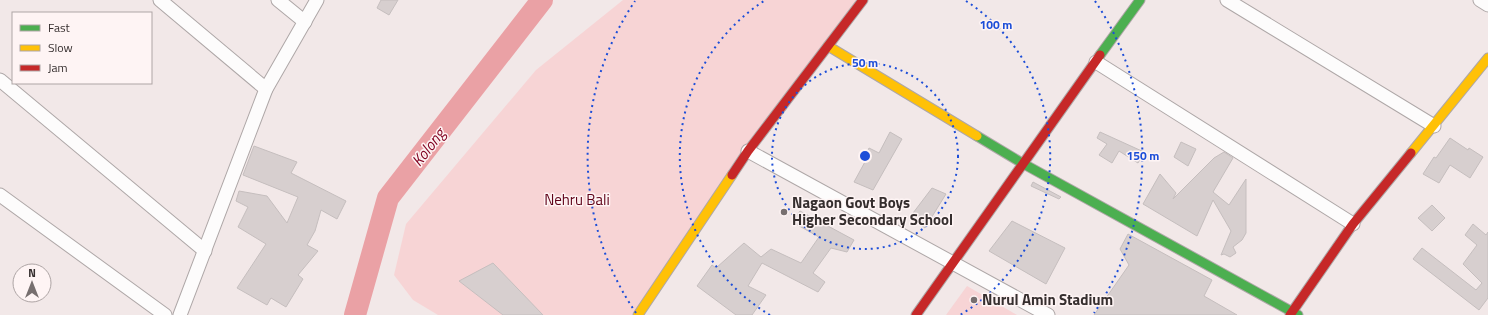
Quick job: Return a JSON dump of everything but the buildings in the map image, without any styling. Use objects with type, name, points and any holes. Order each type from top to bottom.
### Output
[{"type":"street","points":[[160,0],[266,89]]},
{"type":"street","points":[[278,0],[304,22]]},
{"type":"street","points":[[180,315],[266,89],[317,0]]},
{"type":"street","points":[[638,315],[748,151],[863,0]]},
{"type":"street","points":[[916,315],[1022,163],[1140,0]]},
{"type":"street","points":[[1227,0],[1434,126]]},
{"type":"street","points":[[1480,0],[1488,5]]},
{"type":"street","points":[[828,46],[1022,163],[1294,314],[1353,224],[1488,58]]},
{"type":"street","points":[[1096,62],[1353,224]]},
{"type":"street","points":[[0,80],[205,251]]},
{"type":"street","points":[[748,151],[1048,315]]},
{"type":"street","points":[[0,195],[165,315]]},
{"type":"green space","name":"Nehru Bali","points":[[623,0],[863,0],[638,315],[438,315],[413,300],[394,275],[406,224],[536,70]]},
{"type":"green space","name":"Nurul Amin Stadium","points":[[967,286],[1017,315],[946,315]]},
{"type":"waterway","name":"Kolong","points":[[355,315],[388,198],[542,0]]},
{"type":"traffic: fast","points":[[1100,55],[1140,0]]},
{"type":"traffic: fast","points":[[977,136],[1022,163],[1298,315]]},
{"type":"traffic: slow","points":[[828,46],[977,136]]},
{"type":"traffic: slow","points":[[1411,153],[1488,58]]},
{"type":"traffic: slow","points":[[638,315],[732,175]]},
{"type":"traffic: jam","points":[[732,175],[748,151],[863,0]]},
{"type":"traffic: jam","points":[[916,315],[1100,55]]},
{"type":"traffic: jam","points":[[1290,315],[1353,224],[1411,153]]},
{"type":"place","name":"Nagaon Govt Boys Higher Secondary School","points":[[784,212]]},
{"type":"place","name":"Nurul Amin Stadium","points":[[974,300]]}]
